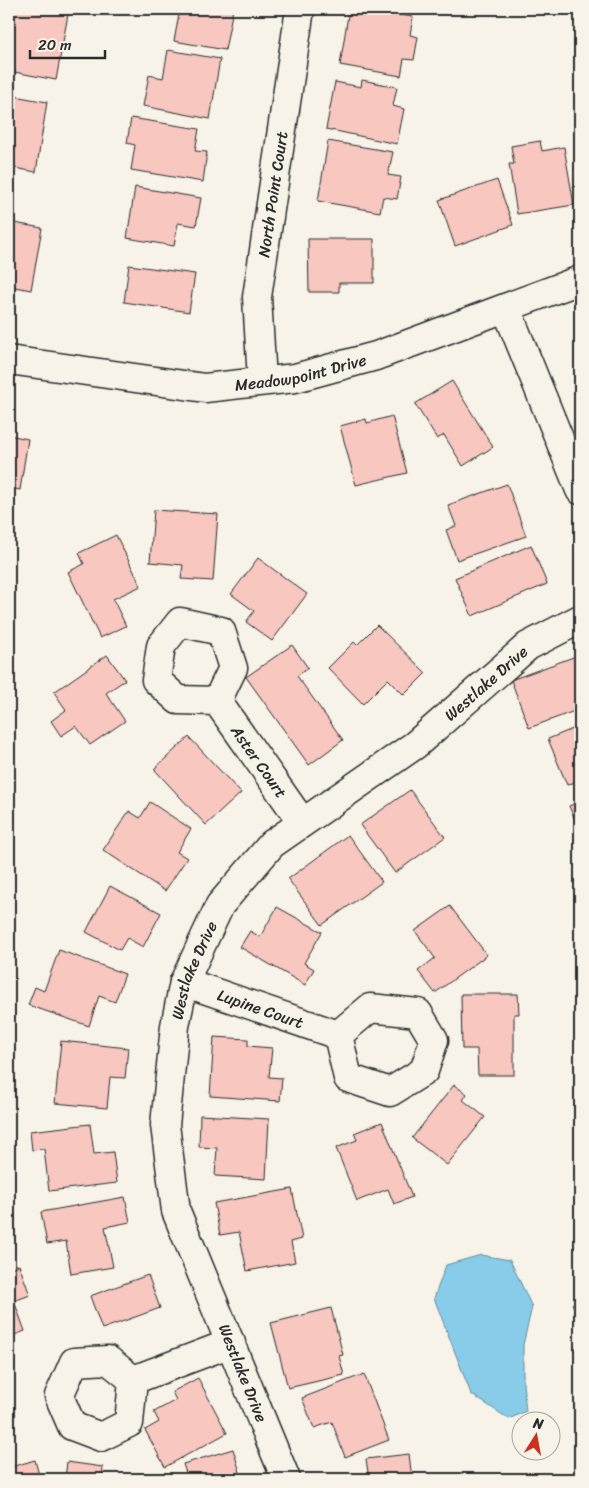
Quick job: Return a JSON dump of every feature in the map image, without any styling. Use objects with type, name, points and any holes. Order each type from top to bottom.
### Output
[{"type":"street","name":"North Point Court","points":[[262,381],[257,297],[300,9]]},
{"type":"street","name":"Meadowpoint Drive","points":[[9,360],[205,388],[295,378],[376,356],[580,280]]},
{"type":"street","points":[[506,308],[580,490]]},
{"type":"street","name":"Westlake Drive","points":[[286,1479],[176,1211],[165,1125],[175,1026],[184,982],[220,905],[272,844],[415,745],[528,646],[580,619]]},
{"type":"street","name":"Aster Court","points":[[217,701],[302,822]]},
{"type":"street","name":"Lupine Court","points":[[184,982],[338,1035]]},
{"type":"street","points":[[133,1380],[231,1343]]},
{"type":"water","points":[[481,1255],[510,1260],[532,1307],[523,1345],[523,1383],[526,1410],[512,1410],[512,1418],[509,1419],[471,1394],[434,1298],[446,1265]]},
{"type":"building","points":[[9,9],[69,9],[56,80],[9,71],[9,45],[12,27],[9,26]]},
{"type":"building","points":[[180,9],[233,9],[225,50],[174,41]]},
{"type":"building","points":[[349,9],[364,9],[413,17],[410,35],[418,37],[414,60],[404,59],[401,76],[340,65]]},
{"type":"building","points":[[168,50],[220,59],[210,119],[143,106],[149,75],[163,78]]},
{"type":"building","points":[[362,80],[397,87],[393,106],[404,109],[397,144],[326,129],[335,82],[361,87]]},
{"type":"building","points":[[9,95],[47,102],[36,172],[9,167]]},
{"type":"building","points":[[131,118],[199,129],[195,151],[207,152],[203,182],[131,170],[135,145],[127,143]]},
{"type":"building","points":[[577,135],[580,135],[580,161]]},
{"type":"building","points":[[328,141],[393,152],[388,175],[401,177],[397,199],[383,197],[380,212],[318,201]]},
{"type":"building","points":[[540,141],[542,151],[564,147],[574,205],[517,214],[509,164],[514,164],[511,146]]},
{"type":"building","points":[[497,180],[513,225],[455,246],[439,200]]},
{"type":"building","points":[[135,187],[201,198],[196,226],[178,223],[174,246],[127,238]]},
{"type":"building","points":[[9,222],[42,228],[31,290],[9,286]]},
{"type":"building","points":[[308,239],[374,239],[374,283],[339,283],[339,292],[309,292]]},
{"type":"building","points":[[129,265],[195,274],[189,312],[124,302]]},
{"type":"building","points":[[580,329],[580,348],[576,330]]},
{"type":"building","points":[[452,381],[493,447],[463,466],[444,435],[437,439],[415,404]]},
{"type":"building","points":[[392,416],[407,473],[356,485],[340,426],[366,419],[367,423]]},
{"type":"building","points":[[9,435],[28,439],[20,490],[9,488]]},
{"type":"building","points":[[507,484],[526,536],[457,560],[446,530],[456,526],[448,505]]},
{"type":"building","points":[[154,510],[218,514],[213,581],[181,579],[183,565],[150,562]]},
{"type":"building","points":[[116,535],[141,586],[113,599],[126,626],[100,638],[68,572],[84,564],[79,553]]},
{"type":"building","points":[[531,545],[547,584],[472,616],[455,578]]},
{"type":"building","points":[[258,558],[307,594],[272,641],[246,622],[254,611],[231,594]]},
{"type":"building","points":[[377,625],[426,673],[404,695],[388,679],[363,704],[328,668],[354,642],[357,645]]},
{"type":"building","points":[[292,645],[308,668],[297,676],[343,740],[309,765],[246,677]]},
{"type":"building","points":[[107,655],[125,680],[106,693],[125,721],[90,745],[76,726],[61,736],[51,721],[66,710],[54,692]]},
{"type":"building","points":[[576,656],[580,668],[580,709],[529,728],[511,680]]},
{"type":"building","points":[[580,726],[580,780],[567,785],[548,739]]},
{"type":"building","points":[[189,737],[241,793],[206,825],[154,769]]},
{"type":"building","points":[[410,790],[445,837],[395,873],[360,825]]},
{"type":"building","points":[[580,801],[580,828],[579,829],[569,806]]},
{"type":"building","points":[[150,802],[191,829],[177,852],[187,858],[165,891],[103,850],[129,811],[140,818]]},
{"type":"building","points":[[348,835],[382,882],[322,925],[288,879]]},
{"type":"building","points":[[110,886],[161,913],[143,947],[127,938],[120,950],[86,932]]},
{"type":"building","points":[[450,906],[487,955],[435,993],[418,971],[435,958],[415,931]]},
{"type":"building","points":[[277,907],[322,932],[304,963],[314,969],[305,985],[240,947],[250,931],[260,937]]},
{"type":"building","points":[[59,950],[125,974],[115,1002],[99,996],[89,1026],[28,1005],[35,987],[44,991]]},
{"type":"building","points":[[461,994],[518,994],[519,1014],[514,1014],[514,1075],[478,1075],[477,1049],[462,1049]]},
{"type":"building","points":[[214,1037],[248,1039],[248,1046],[272,1048],[269,1077],[282,1078],[280,1101],[210,1096]]},
{"type":"building","points":[[61,1041],[128,1048],[125,1078],[110,1077],[107,1108],[55,1103]]},
{"type":"building","points":[[454,1085],[467,1094],[463,1100],[485,1117],[447,1165],[412,1138]]},
{"type":"building","points":[[200,1115],[269,1119],[266,1179],[215,1176],[217,1148],[199,1147]]},
{"type":"building","points":[[382,1122],[412,1197],[394,1204],[388,1189],[357,1201],[336,1148],[357,1140],[354,1133]]},
{"type":"building","points":[[90,1124],[94,1154],[113,1152],[117,1183],[49,1191],[44,1149],[32,1150],[30,1131]]},
{"type":"building","points":[[292,1189],[302,1239],[291,1242],[295,1262],[247,1271],[239,1232],[220,1235],[214,1203]]},
{"type":"building","points":[[125,1197],[130,1222],[105,1227],[113,1267],[71,1274],[66,1241],[47,1244],[41,1212]]},
{"type":"building","points":[[19,1265],[30,1295],[14,1301],[25,1331],[9,1337],[9,1269]]},
{"type":"building","points":[[148,1275],[160,1308],[102,1329],[90,1296]]},
{"type":"building","points":[[580,1299],[580,1317],[572,1304]]},
{"type":"building","points":[[331,1308],[343,1355],[339,1356],[344,1375],[288,1388],[271,1323]]},
{"type":"building","points":[[580,1345],[580,1358],[574,1349]]},
{"type":"building","points":[[364,1374],[389,1440],[345,1457],[332,1422],[314,1428],[302,1398]]},
{"type":"building","points":[[198,1378],[227,1433],[165,1467],[145,1430],[159,1422],[154,1412],[176,1400],[172,1392]]},
{"type":"building","points":[[233,1449],[242,1479],[188,1479],[183,1464]]},
{"type":"building","points":[[409,1454],[412,1479],[369,1479],[366,1459]]},
{"type":"building","points":[[9,1460],[11,1467],[35,1460],[40,1479],[9,1479]]},
{"type":"building","points":[[67,1462],[103,1467],[102,1479],[65,1479]]}]
